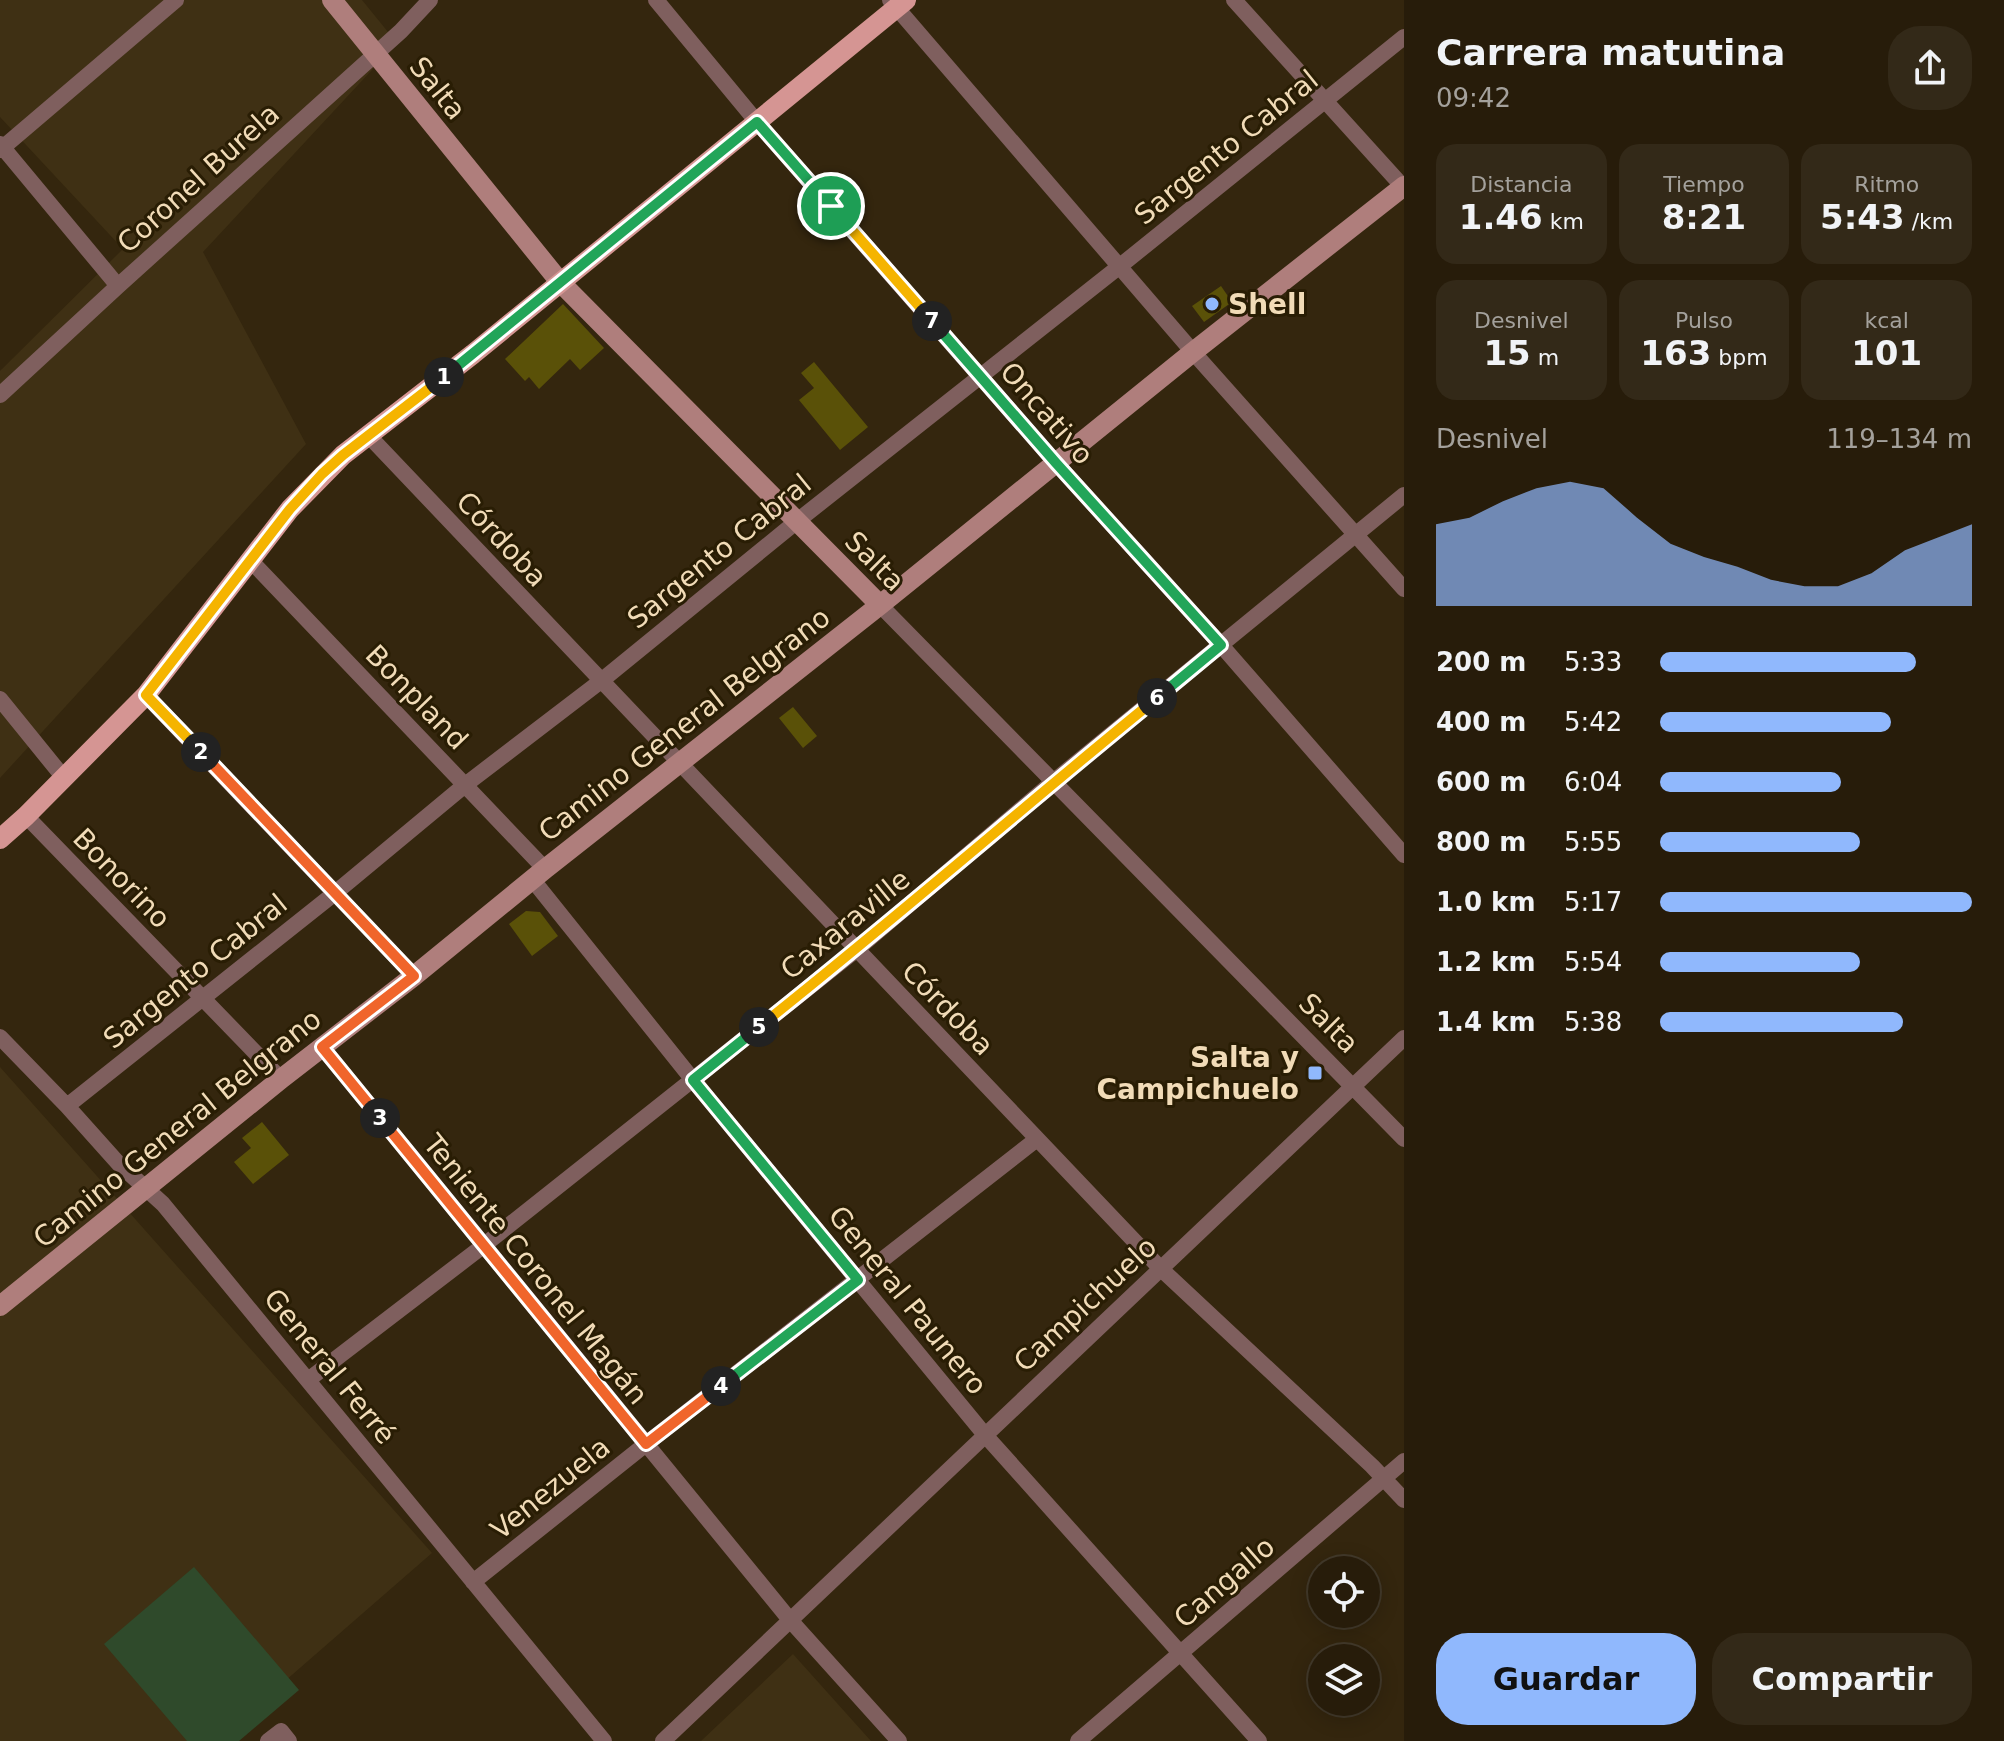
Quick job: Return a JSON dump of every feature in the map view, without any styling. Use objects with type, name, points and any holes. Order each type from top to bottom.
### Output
[{"type":"main road","points":[[0,839],[146,695],[290,509],[322,474],[757,122],[897,3]]},
{"type":"street","points":[[118,286],[1,147],[176,0]]},
{"type":"street","name":"Salta","points":[[332,0],[560,282],[1404,1139]]},
{"type":"street","name":"Coronel Burela","points":[[0,395],[401,31],[430,0]]},
{"type":"street","name":"Oncativo","points":[[656,0],[757,122],[1404,855]]},
{"type":"street","points":[[1234,0],[1404,187]]},
{"type":"street","points":[[897,3],[1193,352],[1404,589]]},
{"type":"street","name":"Sargento Cabral","points":[[67,1106],[1404,37]]},
{"type":"street","name":"Camino General Belgrano","points":[[0,1306],[538,874],[1404,187]]},
{"type":"street","name":"Córdoba","points":[[368,435],[1161,1269],[1404,1500]]},
{"type":"street","name":"Caxaraville","points":[[308,1380],[483,1246],[856,950],[1053,782],[1404,495]]},
{"type":"street","name":"Bonpland","points":[[251,561],[465,785],[538,874]]},
{"type":"street","points":[[146,695],[414,976]]},
{"type":"street","points":[[0,699],[64,778]]},
{"type":"street","name":"Bonorino","points":[[26,816],[281,1079]]},
{"type":"street","name":"General Paunero","points":[[538,874],[693,1080],[985,1435],[1259,1741]]},
{"type":"street","name":"General Ferré","points":[[0,1037],[118,1163],[163,1204],[604,1741]]},
{"type":"street","name":"Campichuelo","points":[[663,1741],[1404,1038]]},
{"type":"street","name":"Teniente Coronel Magán","points":[[322,1047],[790,1620],[899,1741]]},
{"type":"street","name":"Venezuela","points":[[473,1582],[1037,1139]]},
{"type":"street","name":"Cangallo","points":[[1078,1741],[1404,1461]]},
{"type":"shaded area","points":[[0,0],[362,0],[397,43],[203,252],[306,444],[0,778],[0,371],[123,249],[0,117]]},
{"type":"shaded area","points":[[0,1067],[432,1553],[216,1741],[0,1741]]},
{"type":"shaded area","points":[[793,1654],[871,1741],[701,1741]]},
{"type":"green space","points":[[194,1567],[299,1690],[239,1741],[187,1741],[104,1644]]},
{"type":"building","name":"Shell","points":[[1221,286],[1232,302],[1204,322],[1192,306]]},
{"type":"building","points":[[563,304],[604,348],[580,370],[570,359],[539,389],[529,377],[525,381],[505,359]]},
{"type":"building","points":[[814,362],[868,427],[840,450],[799,400],[814,388],[801,373]]},
{"type":"building","points":[[793,707],[817,736],[803,748],[779,718]]},
{"type":"building","points":[[526,911],[540,912],[558,936],[532,956],[509,924]]},
{"type":"building","points":[[262,1122],[289,1155],[253,1184],[234,1162],[251,1148],[242,1138]]},
{"type":"place","name":"Shell","points":[[1212,304]]},
{"type":"place","name":"Salta y Campichuelo","points":[[1315,1073]]},
{"type":"route","points":[[757,122],[831,206],[1056,463],[1221,645],[1053,782],[856,950],[693,1080],[858,1280],[646,1444],[322,1047],[414,976],[146,695],[290,509],[322,474],[757,122]]}]
